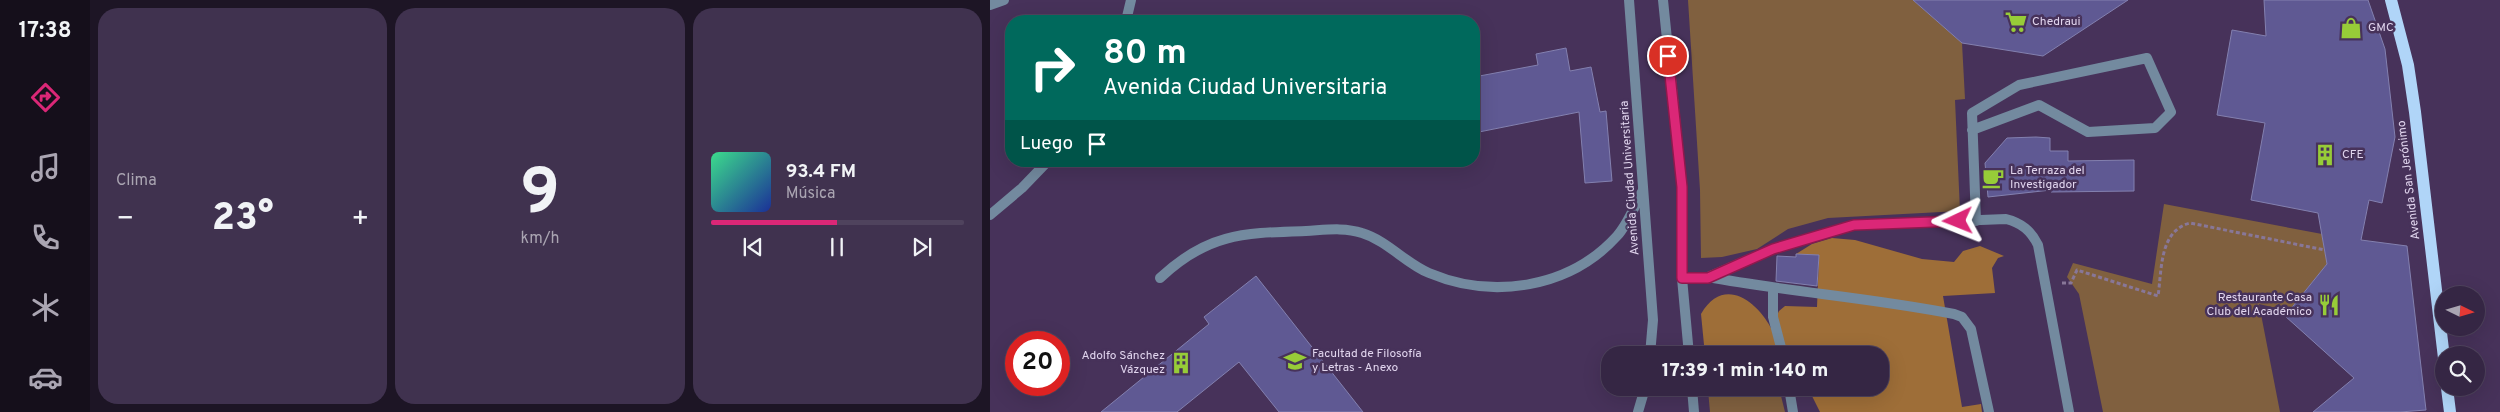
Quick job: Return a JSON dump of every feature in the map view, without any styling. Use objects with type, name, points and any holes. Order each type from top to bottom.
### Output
[{"type":"main road","name":"Avenida San Jerónimo","points":[[2391,0],[2408,65],[2443,346]]},
{"type":"main road","points":[[2448,396],[2450,412]]},
{"type":"street","points":[[990,5],[1004,0]]},
{"type":"street","points":[[1128,15],[1132,0]]},
{"type":"street","name":"Avenida Ciudad Universitaria","points":[[1629,0],[1653,320],[1651,346]]},
{"type":"street","points":[[1662,0],[1682,187],[1682,278],[1688,346]]},
{"type":"street","points":[[1972,130],[2039,105],[2088,132],[2155,128],[2171,112],[2148,58],[2019,85],[1972,113],[1972,130],[1976,221]]},
{"type":"street","points":[[990,215],[1022,188],[1042,167]]},
{"type":"street","points":[[1160,278],[1188,255],[1226,238],[1247,233],[1347,229],[1377,239],[1390,246],[1413,266],[1452,281],[1494,286],[1537,283],[1571,272],[1587,263],[1618,234],[1642,190]]},
{"type":"street","points":[[1708,278],[1773,249],[1854,225],[2006,219],[2014,221],[2028,230],[2038,245],[2069,412]]},
{"type":"street","points":[[1682,278],[1708,278],[1773,289],[1901,304],[1962,317],[1971,329],[1989,412]]},
{"type":"street","points":[[1773,289],[1773,316],[1781,346]]},
{"type":"street","points":[[1638,412],[1643,396]]},
{"type":"street","points":[[1693,396],[1694,412]]},
{"type":"street","points":[[1790,396],[1793,412]]},
{"type":"path","points":[[2044,282],[2071,283],[2077,270],[2158,296],[2166,243],[2175,230],[2190,223],[2326,250]]},
{"type":"shaded area","points":[[1688,0],[1913,0],[1962,43],[1965,99],[1955,100],[1960,211],[1828,218],[1788,229],[1757,249],[1722,257],[1701,258],[1700,190]]},
{"type":"shaded area","points":[[2164,204],[2322,234],[2327,264],[2292,307],[2276,308],[2259,304],[2280,412],[2103,412],[2079,294],[2067,277],[2073,263],[2152,284]]},
{"type":"shaded area","points":[[1832,238],[1855,240],[1922,259],[1954,262],[1963,251],[1980,246],[2004,256],[1998,258],[1992,268],[1995,293],[1943,296],[1962,407],[1981,404],[1982,412],[1820,412],[1812,396],[1889,396],[1889,346],[1704,346],[1701,314],[1719,296],[1729,294],[1739,296],[1748,301],[1765,318],[1771,328],[1779,311],[1785,306],[1817,307],[1819,256],[1796,254],[1812,244]]},
{"type":"shaded area","points":[[1709,396],[1781,396],[1785,412],[1710,412]]},
{"type":"building","name":"Chedraui","points":[[1913,0],[2128,0],[2043,56],[1962,43]]},
{"type":"building","points":[[2264,0],[2368,0],[2385,49],[2395,137],[2382,203],[2369,200],[2361,240],[2407,246],[2426,410],[2400,412],[2313,412],[2354,378],[2285,316],[2327,264],[2318,213],[2251,200],[2265,123],[2217,115],[2232,30],[2266,36]]},
{"type":"building","points":[[1566,48],[1570,71],[1591,67],[1600,112],[1606,111],[1612,181],[1585,183],[1579,112],[1480,132],[1480,76],[1538,65],[1536,54]]},
{"type":"building","points":[[2007,138],[2050,138],[2050,151],[2068,151],[2068,161],[2134,160],[2134,191],[2051,192],[2051,190],[1988,197],[1985,163]]},
{"type":"building","points":[[1796,254],[1819,255],[1817,286],[1776,281],[1777,256],[1796,257]]},
{"type":"building","points":[[1256,276],[1363,412],[1279,412],[1239,362],[1177,412],[1101,412],[1209,324],[1204,317]]},
{"type":"place","name":"Chedraui","points":[[2016,22]]},
{"type":"place","name":"GMC","points":[[2351,28]]},
{"type":"place","name":"CFE","points":[[2325,155]]},
{"type":"place","name":"La Terraza del Investigador","points":[[1993,178]]},
{"type":"place","name":"Restaurante Casa Club del Académico","points":[[2329,305]]},
{"type":"place","name":"Facultad de Filosofía y Letras - Anexo","points":[[1295,361]]},
{"type":"place","name":"Adolfo Sánchez Vázquez","points":[[1181,363]]},
{"type":"route","points":[[1668,56],[1682,187],[1682,278],[1708,278],[1773,249],[1854,225],[1958,221]]}]
